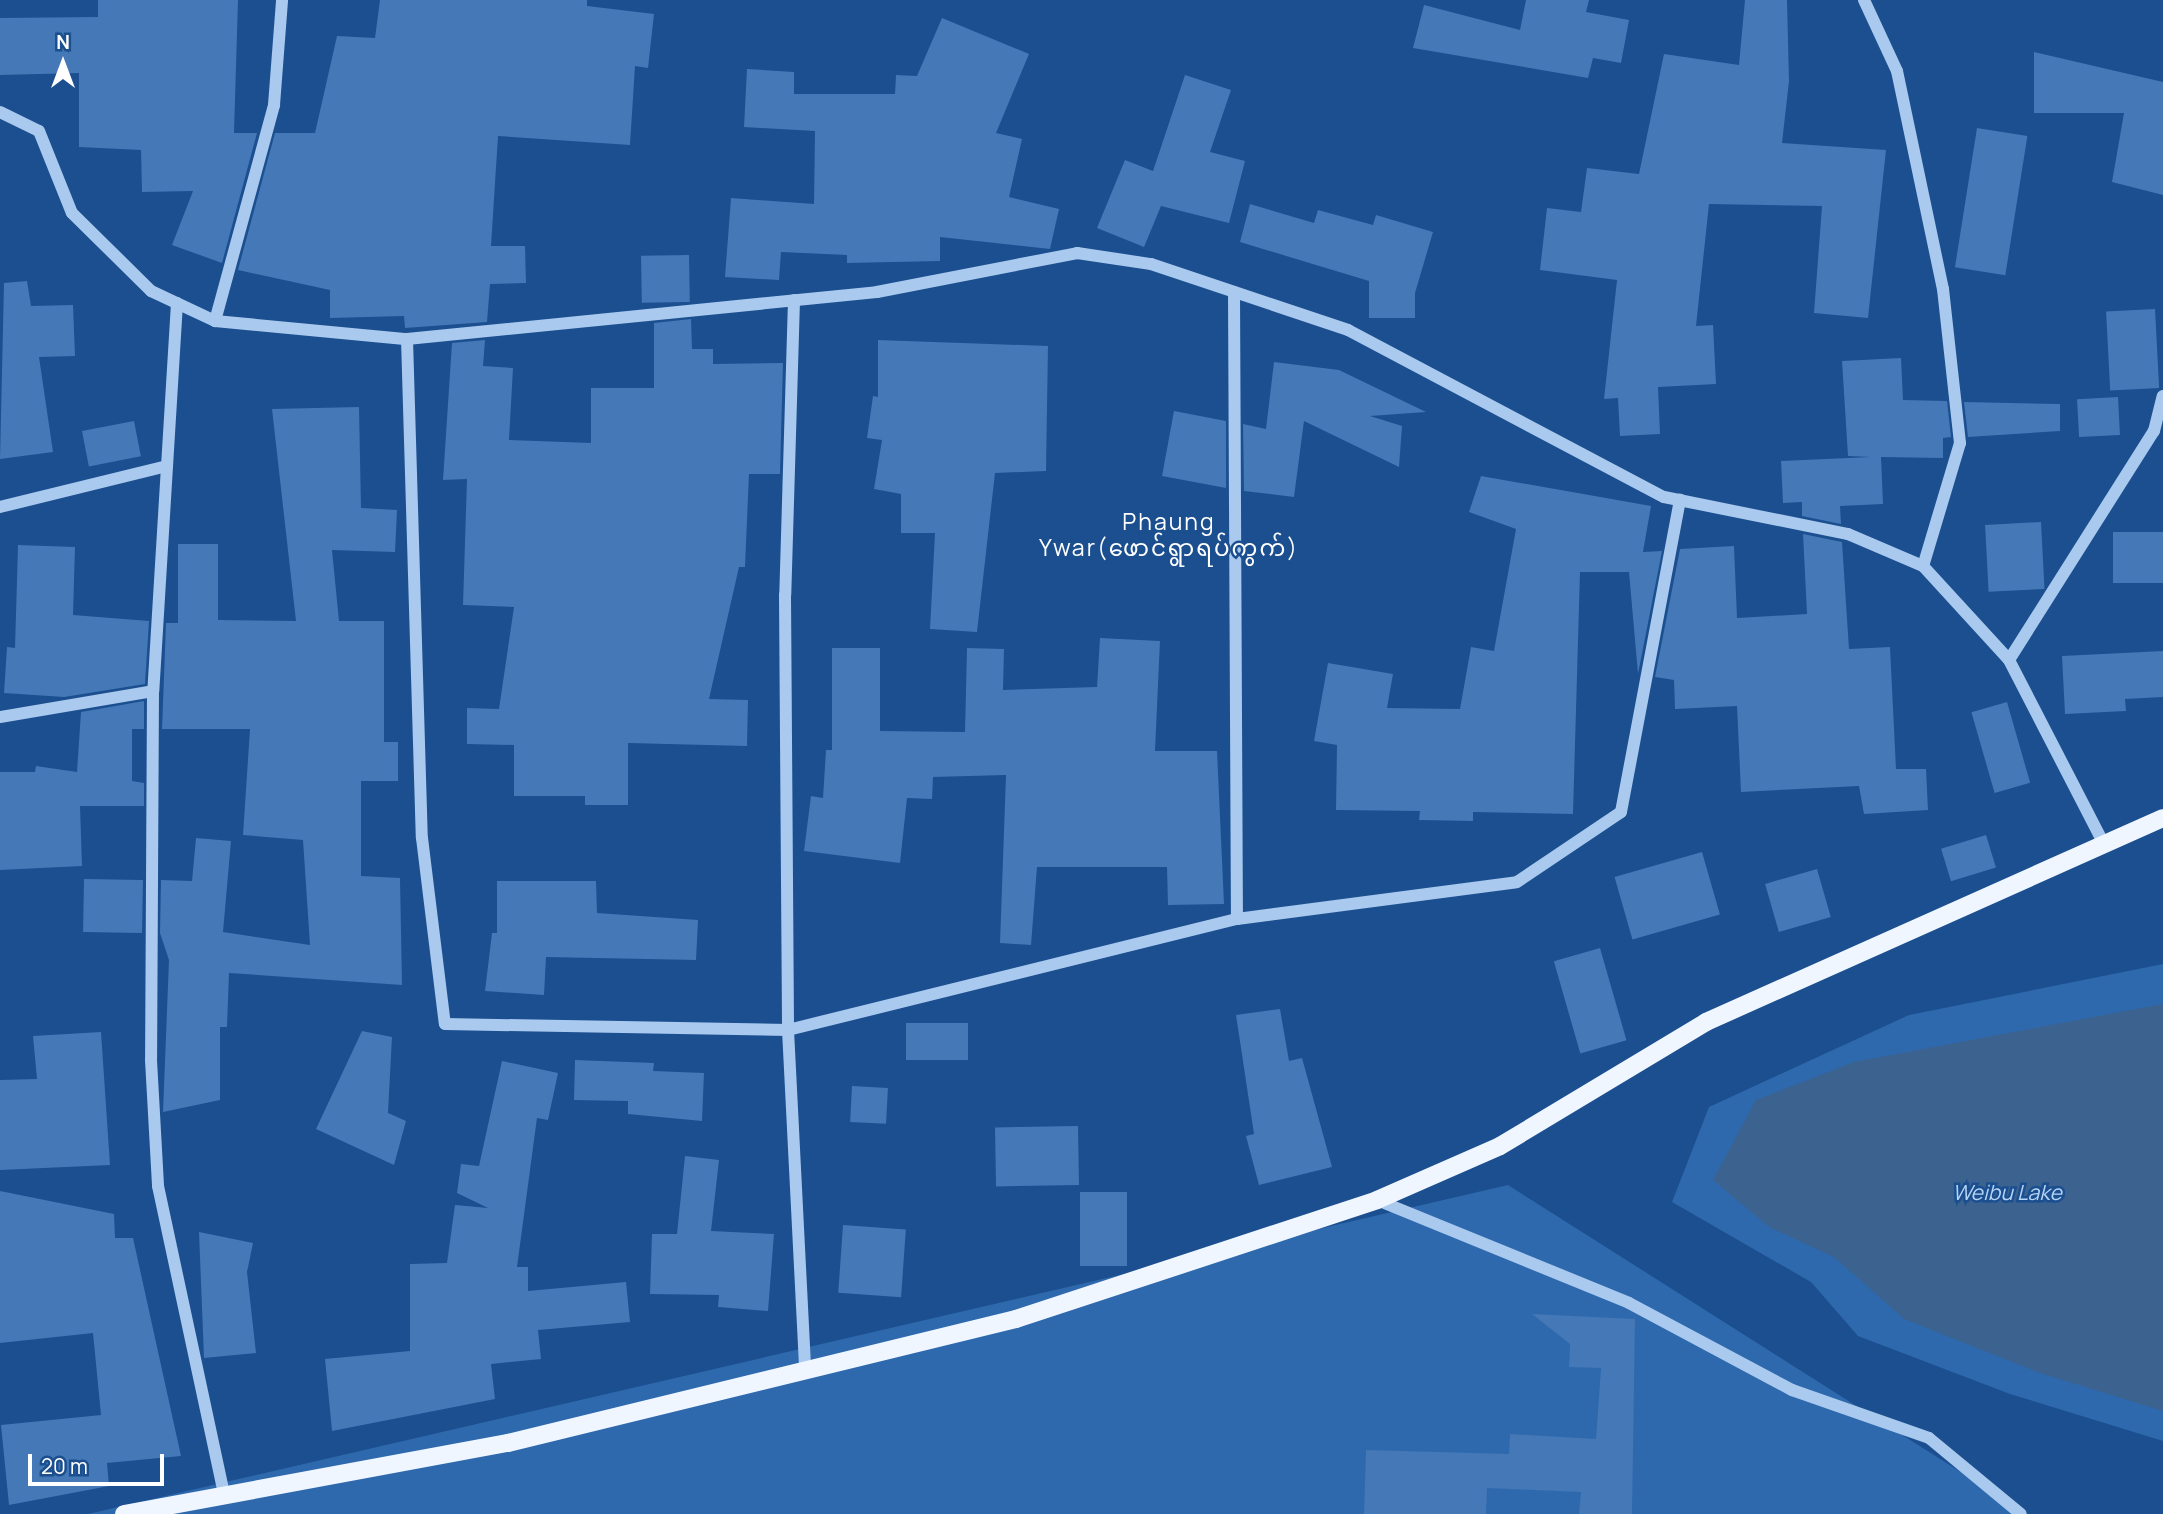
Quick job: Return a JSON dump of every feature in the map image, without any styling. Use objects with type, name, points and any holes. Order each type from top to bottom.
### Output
[{"type":"main road","points":[[124,1514],[508,1443],[1016,1319],[1377,1200],[1500,1146],[1706,1022],[2103,842],[2163,818]]},
{"type":"street","points":[[215,321],[274,105],[282,0]]},
{"type":"street","points":[[1864,0],[1900,85],[1943,289],[1960,443],[1923,566]]},
{"type":"street","points":[[0,112],[39,131],[72,213],[150,291],[215,321],[407,339],[877,292],[1077,253],[1151,264],[1348,330],[1680,500],[1848,534],[1923,566],[2009,660],[2103,842]]},
{"type":"street","points":[[1234,292],[1237,919]]},
{"type":"street","points":[[794,300],[785,595],[788,1030],[805,1370]]},
{"type":"street","points":[[177,303],[153,691],[150,1060],[158,1186],[225,1495]]},
{"type":"street","points":[[407,339],[422,838],[445,1024],[788,1030],[1237,919],[1517,882],[1620,812],[1680,500]]},
{"type":"street","points":[[2009,660],[2154,431],[2163,396]]},
{"type":"street","points":[[0,508],[167,466]]},
{"type":"street","points":[[0,717],[153,691]]},
{"type":"street","points":[[1377,1200],[1629,1303],[1791,1390],[1929,1438],[2021,1514]]},
{"type":"shaded area","name":"Weibu Lake","points":[[2163,964],[2163,1441],[2010,1394],[1858,1336],[1811,1282],[1672,1202],[1709,1107],[1909,1015]]},
{"type":"shaded area","points":[[1508,1185],[2027,1514],[88,1514]]},
{"type":"water","name":"Weibu Lake","points":[[2163,1004],[2163,1411],[2040,1373],[1904,1319],[1834,1257],[1769,1227],[1713,1180],[1756,1100],[1854,1062]]},
{"type":"building","points":[[98,0],[238,0],[234,133],[257,133],[222,263],[172,245],[193,191],[142,192],[141,150],[79,147],[79,73],[0,75],[0,18],[98,17]]},
{"type":"building","points":[[380,0],[587,0],[587,6],[654,14],[648,68],[635,66],[630,145],[498,136],[491,246],[525,246],[526,283],[490,284],[487,322],[405,328],[404,316],[330,318],[330,290],[238,270],[275,133],[315,133],[337,36],[375,38]]},
{"type":"building","points":[[1526,0],[1589,0],[1586,12],[1629,20],[1621,63],[1593,58],[1588,78],[1413,48],[1424,5],[1520,30]]},
{"type":"building","points":[[1745,0],[1787,0],[1789,81],[1782,143],[1886,150],[1868,318],[1814,313],[1822,206],[1709,204],[1696,326],[1713,325],[1716,384],[1658,387],[1660,434],[1620,436],[1618,398],[1604,399],[1617,280],[1540,270],[1547,208],[1581,212],[1587,168],[1639,174],[1664,54],[1739,65]]},
{"type":"building","points":[[942,18],[1029,54],[996,133],[1022,139],[1009,197],[1059,209],[1050,249],[940,237],[940,261],[847,263],[847,255],[781,252],[779,280],[725,277],[731,198],[814,204],[815,131],[744,127],[747,69],[794,72],[794,94],[895,94],[896,75],[917,76]]},
{"type":"building","points":[[2034,52],[2163,82],[2163,195],[2112,182],[2124,113],[2034,113]]},
{"type":"building","points":[[1185,75],[1231,90],[1210,152],[1245,161],[1229,223],[1161,206],[1144,247],[1097,228],[1125,160],[1153,171]]},
{"type":"building","points":[[1977,128],[2027,136],[2005,275],[1955,267]]},
{"type":"building","points":[[1250,204],[1314,223],[1318,210],[1373,225],[1376,215],[1433,232],[1415,293],[1415,318],[1369,318],[1369,281],[1240,242]]},
{"type":"building","points":[[689,255],[690,302],[642,303],[641,256]]},
{"type":"building","points":[[27,281],[31,306],[73,305],[75,356],[39,357],[53,452],[0,459],[4,283]]},
{"type":"building","points":[[2155,309],[2159,388],[2110,390],[2106,312]]},
{"type":"building","points":[[691,319],[692,349],[713,349],[713,364],[783,363],[780,474],[749,474],[745,567],[739,567],[709,699],[748,700],[747,746],[628,743],[628,805],[585,805],[585,796],[514,796],[514,745],[467,744],[467,708],[499,709],[514,607],[463,605],[467,479],[443,480],[452,343],[485,340],[483,366],[513,368],[509,440],[591,443],[591,388],[654,388],[654,323]]},
{"type":"building","points":[[878,340],[1048,346],[1046,471],[995,473],[977,632],[930,629],[935,533],[901,533],[901,494],[874,489],[882,440],[867,438],[873,396],[878,397]]},
{"type":"building","points":[[1901,358],[1903,400],[1947,401],[1951,437],[1943,438],[1943,458],[1881,457],[1883,504],[1840,506],[1841,524],[1802,516],[1802,502],[1783,503],[1781,461],[1871,457],[1848,456],[1842,361]]},
{"type":"building","points":[[1274,362],[1339,370],[1426,412],[1370,416],[1402,426],[1399,467],[1304,421],[1294,497],[1244,491],[1243,424],[1266,429]]},
{"type":"building","points":[[2118,397],[2120,435],[2079,437],[2077,399]]},
{"type":"building","points":[[1964,402],[2060,404],[2060,431],[1968,437]]},
{"type":"building","points":[[359,407],[361,508],[397,510],[395,552],[332,550],[339,621],[384,621],[384,742],[398,742],[398,781],[361,781],[361,876],[400,878],[402,985],[229,973],[227,1027],[220,1027],[220,1100],[163,1112],[169,960],[160,933],[161,880],[192,881],[196,838],[231,841],[223,932],[310,945],[303,840],[243,835],[250,729],[162,729],[166,623],[178,623],[178,544],[218,544],[218,620],[296,621],[272,409]]},
{"type":"building","points":[[1174,411],[1226,421],[1226,488],[1162,476]]},
{"type":"building","points":[[134,421],[141,456],[89,466],[82,431]]},
{"type":"building","points":[[1481,476],[1651,506],[1643,552],[1662,551],[1638,674],[1629,572],[1580,572],[1573,814],[1473,812],[1473,821],[1419,820],[1420,811],[1336,810],[1337,745],[1314,741],[1328,663],[1393,674],[1387,708],[1460,709],[1471,647],[1494,651],[1516,529],[1469,512]]},
{"type":"building","points":[[2041,522],[2045,589],[1989,592],[1985,525]]},
{"type":"building","points":[[2113,532],[2163,532],[2163,583],[2113,583]]},
{"type":"building","points":[[1803,534],[1842,542],[1849,649],[1890,647],[1896,769],[1926,769],[1928,810],[1864,814],[1859,786],[1741,792],[1737,706],[1675,709],[1674,680],[1655,677],[1680,549],[1734,546],[1737,618],[1807,614]]},
{"type":"building","points":[[18,545],[75,547],[73,615],[149,621],[145,684],[64,697],[4,693],[7,647],[15,648]]},
{"type":"building","points":[[1100,638],[1160,641],[1155,751],[1217,751],[1224,904],[1168,905],[1167,867],[1037,867],[1031,945],[1000,943],[1006,775],[933,777],[932,799],[907,798],[900,863],[804,851],[811,796],[823,798],[826,750],[832,750],[832,648],[880,648],[880,731],[965,732],[967,648],[1004,649],[1003,690],[1097,687]]},
{"type":"building","points":[[2163,651],[2163,697],[2125,699],[2126,711],[2065,714],[2062,656]]},
{"type":"building","points":[[144,701],[144,729],[132,729],[132,781],[144,783],[144,806],[80,806],[82,866],[0,870],[0,772],[35,772],[36,766],[77,772],[81,712]]},
{"type":"building","points":[[2007,702],[2030,783],[1995,793],[1971,712]]},
{"type":"building","points":[[1986,835],[1996,868],[1951,881],[1941,849]]},
{"type":"building","points":[[1702,852],[1720,914],[1632,940],[1615,877]]},
{"type":"building","points":[[1817,869],[1831,917],[1779,932],[1765,884]]},
{"type":"building","points":[[84,879],[143,880],[142,933],[83,932]]},
{"type":"building","points":[[497,881],[596,881],[597,913],[698,920],[696,960],[546,957],[544,995],[485,991],[492,933],[497,933]]},
{"type":"building","points":[[1600,948],[1626,1040],[1580,1054],[1554,961]]},
{"type":"building","points":[[1280,1009],[1289,1061],[1302,1058],[1332,1167],[1259,1185],[1246,1136],[1254,1134],[1236,1015]]},
{"type":"building","points":[[906,1023],[968,1023],[968,1060],[906,1060]]},
{"type":"building","points":[[362,1031],[392,1037],[388,1113],[406,1121],[394,1165],[316,1129]]},
{"type":"building","points":[[101,1032],[110,1165],[0,1170],[0,1080],[37,1079],[33,1036]]},
{"type":"building","points":[[575,1060],[654,1063],[653,1071],[704,1073],[702,1121],[628,1114],[628,1101],[574,1100]]},
{"type":"building","points":[[502,1061],[558,1073],[548,1120],[537,1118],[517,1267],[528,1267],[528,1291],[626,1282],[630,1322],[538,1330],[541,1359],[491,1364],[495,1399],[332,1431],[325,1359],[410,1351],[410,1264],[447,1263],[455,1205],[488,1208],[457,1193],[461,1164],[479,1166]]},
{"type":"building","points":[[852,1086],[888,1088],[886,1124],[850,1122]]},
{"type":"building","points":[[1078,1126],[1079,1185],[996,1186],[995,1127]]},
{"type":"building","points":[[685,1156],[719,1160],[711,1231],[774,1234],[768,1311],[718,1307],[719,1295],[650,1294],[652,1234],[677,1234]]},
{"type":"building","points":[[0,1191],[114,1214],[115,1238],[133,1238],[181,1456],[107,1463],[109,1486],[9,1505],[1,1425],[101,1415],[93,1333],[0,1343]]},
{"type":"building","points":[[1080,1192],[1127,1192],[1127,1266],[1080,1266]]},
{"type":"building","points":[[843,1225],[906,1229],[901,1297],[838,1293]]},
{"type":"building","points":[[199,1232],[253,1243],[247,1272],[256,1353],[204,1358]]},
{"type":"building","points":[[1532,1314],[1635,1319],[1632,1514],[1579,1514],[1581,1492],[1487,1488],[1486,1514],[1364,1514],[1366,1450],[1509,1454],[1510,1434],[1596,1439],[1601,1368],[1569,1367],[1570,1344]]},
{"type":"district","name":"Phaung Ywar(ဖောင်ရွာရပ်ကွက်)","points":[[1169,534]]}]
